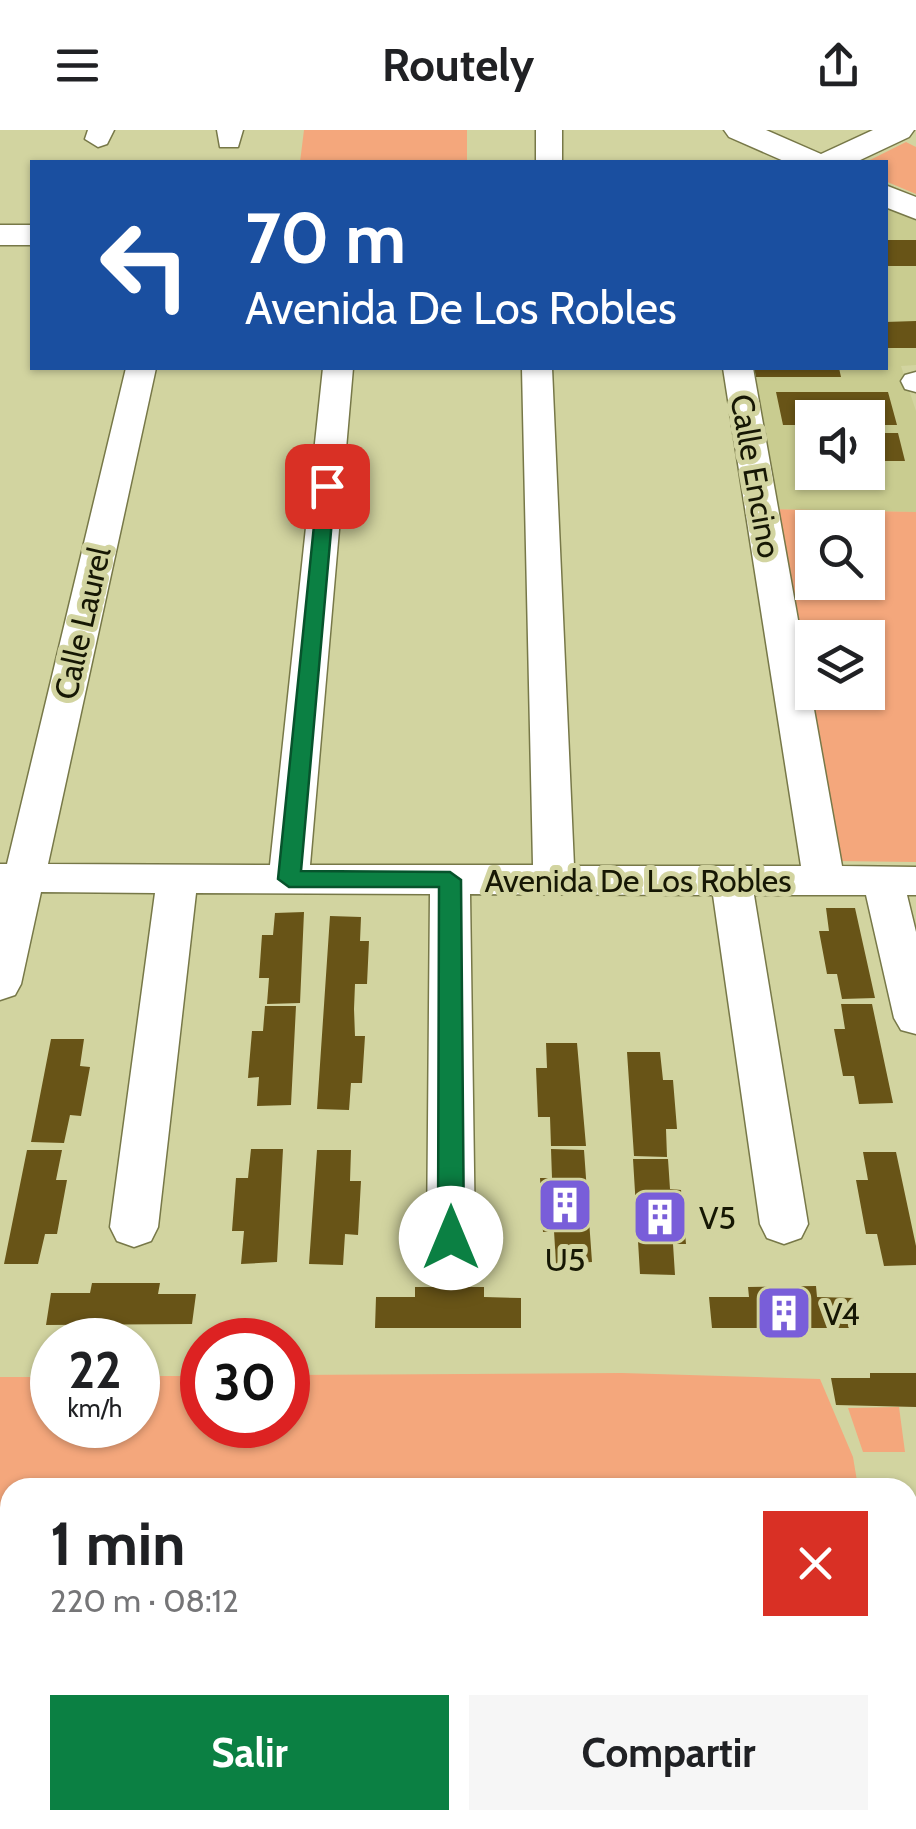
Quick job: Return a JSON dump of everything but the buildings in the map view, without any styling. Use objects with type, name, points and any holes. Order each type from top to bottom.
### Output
[{"type":"main road","points":[[740,130],[797,160]]},
{"type":"main road","points":[[801,160],[851,130]]},
{"type":"main road","points":[[835,160],[898,130],[916,138]]},
{"type":"main road","points":[[888,196],[916,209]]},
{"type":"main road","points":[[0,217],[30,217]]},
{"type":"main road","points":[[0,235],[30,235]]},
{"type":"street","points":[[548,130],[549,160]]},
{"type":"street","name":"Calle Laurel","points":[[0,984],[11,878],[140,370]]},
{"type":"street","points":[[289,879],[338,370]]},
{"type":"street","points":[[538,370],[554,880]]},
{"type":"street","name":"Calle Encino","points":[[738,370],[824,881]]},
{"type":"street","name":"Avenida De Los Robles","points":[[11,878],[900,881]]},
{"type":"street","points":[[134,1227],[178,878]]},
{"type":"street","points":[[450,880],[451,1238]]},
{"type":"street","points":[[731,880],[784,1224]]},
{"type":"street","points":[[900,881],[915,1006]]},
{"type":"shaded area","points":[[304,130],[467,130],[467,160],[300,160]]},
{"type":"shaded area","points":[[906,142],[916,147],[916,194],[888,182],[888,160],[870,160]]},
{"type":"shaded area","points":[[888,207],[916,221],[916,365],[901,366],[916,411],[916,512],[767,509],[746,370],[888,370]]},
{"type":"shaded area","points":[[767,509],[817,510],[795,510],[795,600],[885,600],[885,511],[916,512],[916,862],[835,861],[806,710],[885,710],[885,620],[795,620],[795,654]]},
{"type":"shaded area","points":[[622,1373],[820,1379],[853,1457],[856,1478],[0,1478],[0,1377],[30,1377],[30,1448],[160,1448],[160,1376],[180,1376],[180,1448],[310,1448],[310,1375]]},
{"type":"shaded area","points":[[899,1407],[905,1452],[863,1452],[848,1408]]},
{"type":"place","name":"U5","points":[[565,1205]]},
{"type":"place","name":"V5","points":[[660,1217]]},
{"type":"place","name":"V4","points":[[784,1313]]},
{"type":"route","points":[[327,486],[289,879],[450,880],[451,1238]]}]
